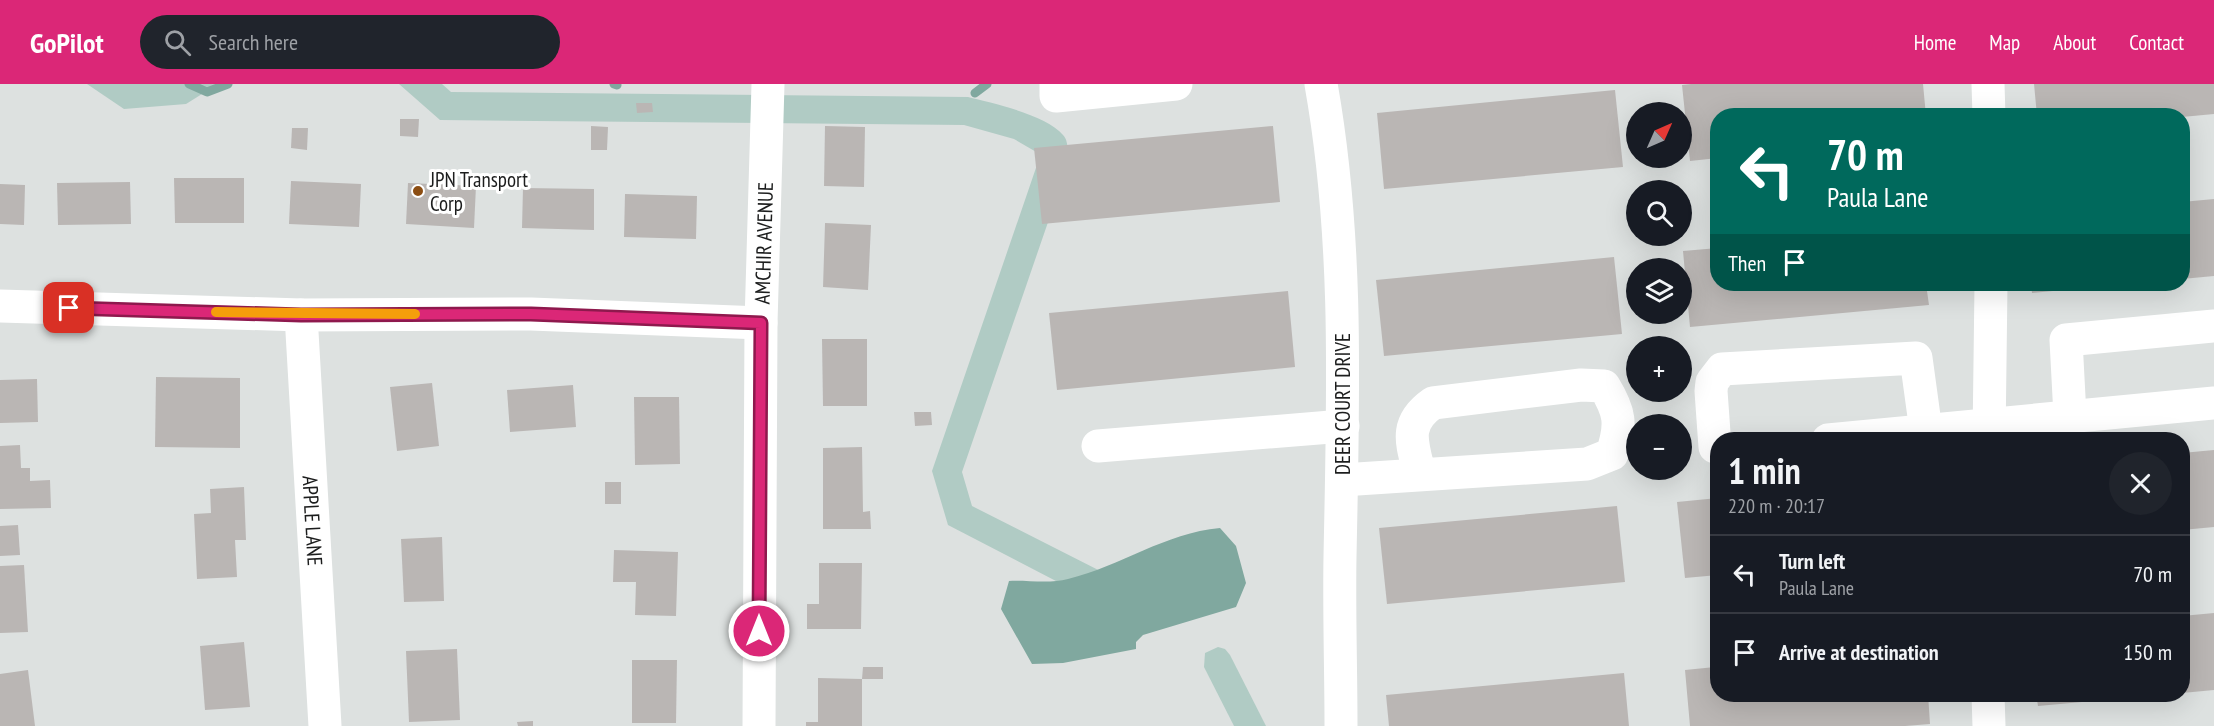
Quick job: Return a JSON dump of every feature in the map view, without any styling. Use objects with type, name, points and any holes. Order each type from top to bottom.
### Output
[{"type":"street","name":"AMCHIR AVENUE","points":[[759,726],[761,323],[768,84]]},
{"type":"street","points":[[1056,84],[1056,96],[1176,84]]},
{"type":"street","name":"DEER COURT DRIVE","points":[[1321,84],[1331,140],[1337,208],[1344,350],[1341,726]]},
{"type":"street","points":[[1988,84],[1989,108]]},
{"type":"street","points":[[1989,432],[1991,291]]},
{"type":"street","points":[[0,306],[301,315],[531,314],[761,323]]},
{"type":"street","name":"APPLE LANE","points":[[301,315],[325,726]]},
{"type":"street","points":[[2070,416],[2066,340],[2214,326]]},
{"type":"street","points":[[1714,432],[1710,391],[1712,382],[1722,369],[1916,358],[1926,430]]},
{"type":"street","points":[[1342,480],[1420,475],[1587,464],[1612,454],[1617,439],[1618,408],[1604,386],[1581,385],[1433,403],[1418,414],[1413,428],[1414,449],[1420,475]]},
{"type":"street","points":[[1906,432],[1926,430],[1989,432],[2070,416],[2214,403]]},
{"type":"street","points":[[1098,446],[1343,426]]},
{"type":"street","points":[[1988,702],[1989,726]]},
{"type":"shaded area","points":[[87,84],[218,84],[186,104],[124,109]]},
{"type":"shaded area","points":[[399,84],[442,84],[451,92],[968,97],[1019,111],[1045,121],[1055,128],[1067,142],[1067,167],[962,472],[972,506],[1120,581],[1106,607],[948,525],[932,471],[1038,162],[1038,153],[1014,139],[964,125],[440,120]]},
{"type":"shaded area","points":[[1220,528],[1236,546],[1246,583],[1236,607],[1143,635],[1136,642],[1136,649],[1063,663],[1032,664],[1001,609],[1009,581],[1046,582],[1068,579],[1180,536]]},
{"type":"shaded area","points":[[1218,647],[1225,649],[1230,655],[1266,726],[1234,726],[1204,667],[1205,653]]},
{"type":"building","points":[[1691,84],[1923,84],[1925,108],[1710,108],[1710,159],[1692,161],[1692,102],[1684,102],[1682,85]]},
{"type":"building","points":[[2034,84],[2214,84],[2214,114],[2190,116],[2190,108],[2036,108]]},
{"type":"building","points":[[1615,90],[1623,167],[1384,189],[1377,113]]},
{"type":"building","points":[[636,103],[652,103],[653,112],[637,113]]},
{"type":"building","points":[[400,119],[419,119],[418,137],[400,136]]},
{"type":"building","points":[[591,126],[608,127],[607,150],[591,150]]},
{"type":"building","points":[[825,126],[865,127],[864,187],[824,186]]},
{"type":"building","points":[[1273,126],[1280,202],[1042,224],[1034,148]]},
{"type":"building","points":[[292,128],[308,128],[307,150],[291,148]]},
{"type":"building","points":[[174,178],[244,178],[244,223],[175,223]]},
{"type":"building","points":[[291,181],[361,184],[359,227],[289,224]]},
{"type":"building","points":[[130,182],[131,224],[58,225],[57,183]]},
{"type":"building","points":[[408,183],[476,186],[474,228],[406,224]]},
{"type":"building","points":[[0,184],[25,185],[24,225],[0,224]]},
{"type":"building","points":[[523,188],[594,189],[594,230],[522,228]]},
{"type":"building","points":[[625,194],[697,196],[696,239],[624,237]]},
{"type":"building","points":[[2214,199],[2214,276],[2190,278],[2190,201]]},
{"type":"building","points":[[825,223],[871,225],[868,290],[823,287]]},
{"type":"building","points":[[1710,249],[1710,291],[1927,291],[1929,305],[1690,327],[1690,324],[1692,324],[1692,258],[1684,258],[1683,251]]},
{"type":"building","points":[[1614,257],[1622,334],[1384,356],[1376,280]]},
{"type":"building","points":[[1288,291],[1295,367],[1057,390],[1049,313]]},
{"type":"building","points":[[822,339],[867,339],[867,406],[823,406]]},
{"type":"building","points":[[156,377],[240,378],[240,448],[155,447]]},
{"type":"building","points":[[37,379],[38,422],[0,423],[0,380]]},
{"type":"building","points":[[432,383],[439,446],[397,451],[390,387]]},
{"type":"building","points":[[573,385],[576,427],[510,432],[507,390]]},
{"type":"building","points":[[634,397],[679,397],[680,464],[635,465]]},
{"type":"building","points":[[914,412],[931,412],[932,425],[915,426]]},
{"type":"building","points":[[20,445],[21,468],[30,468],[30,481],[50,480],[51,508],[0,509],[0,446]]},
{"type":"building","points":[[862,447],[863,512],[870,511],[871,529],[823,529],[823,448]]},
{"type":"building","points":[[2214,450],[2214,527],[2190,529],[2190,452]]},
{"type":"building","points":[[605,482],[621,482],[621,504],[605,504]]},
{"type":"building","points":[[244,487],[246,540],[235,540],[237,577],[197,579],[194,514],[211,513],[210,489]]},
{"type":"building","points":[[1710,499],[1710,576],[1685,578],[1677,502]]},
{"type":"building","points":[[1617,506],[1625,582],[1387,604],[1379,528]]},
{"type":"building","points":[[18,525],[20,555],[0,556],[0,526]]},
{"type":"building","points":[[442,537],[444,601],[404,602],[401,539]]},
{"type":"building","points":[[614,550],[678,552],[676,616],[635,615],[636,582],[613,582]]},
{"type":"building","points":[[819,563],[862,563],[861,629],[807,629],[807,604],[819,604]]},
{"type":"building","points":[[24,565],[28,632],[0,633],[0,566]]},
{"type":"building","points":[[2214,613],[2214,690],[2190,692],[2190,615]]},
{"type":"building","points":[[244,642],[250,707],[205,710],[200,646]]},
{"type":"building","points":[[457,649],[460,720],[409,722],[406,651]]},
{"type":"building","points":[[632,660],[677,660],[676,723],[632,723]]},
{"type":"building","points":[[863,667],[883,667],[883,679],[862,679]]},
{"type":"building","points":[[1710,668],[1710,702],[1929,702],[1930,724],[1690,726],[1685,670]]},
{"type":"building","points":[[28,670],[35,726],[0,726],[0,674]]},
{"type":"building","points":[[1624,673],[1629,726],[1389,726],[1386,695]]},
{"type":"building","points":[[818,678],[862,679],[862,726],[806,726],[806,722],[818,722]]},
{"type":"building","points":[[2037,702],[2082,702],[2038,706]]},
{"type":"building","points":[[533,721],[533,726],[518,726],[517,722]]},
{"type":"waterway","points":[[189,84],[207,92],[228,84]]},
{"type":"waterway","points":[[975,93],[987,84]]},
{"type":"slow traffic","points":[[216,312],[301,315],[415,314]]},
{"type":"place","name":"JPN Transport Corp","points":[[418,191]]},
{"type":"route","points":[[69,308],[301,315],[531,314],[761,323],[759,631]]}]
